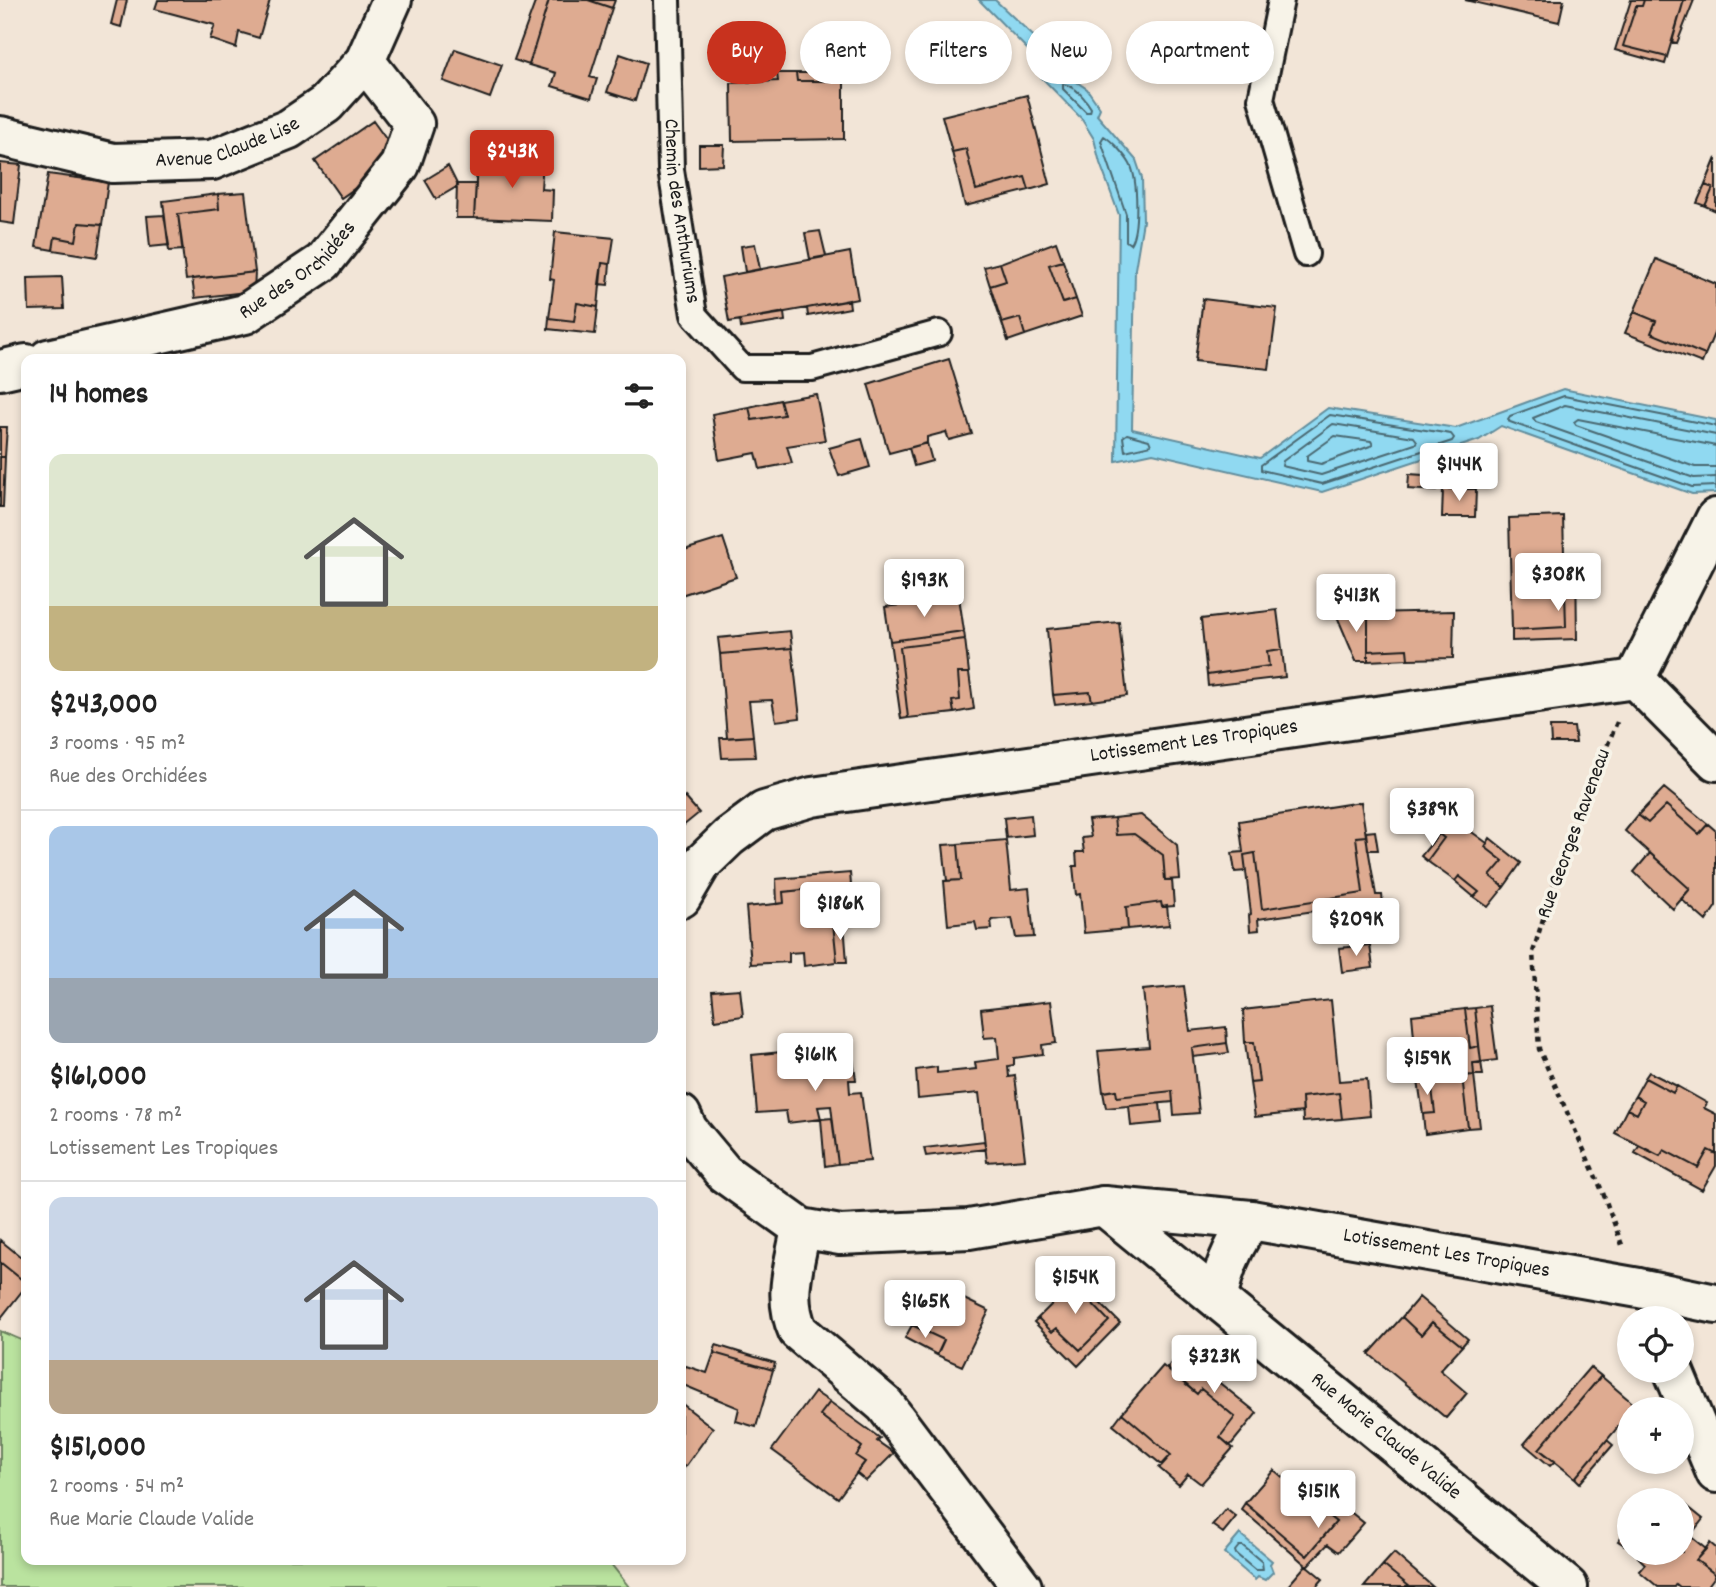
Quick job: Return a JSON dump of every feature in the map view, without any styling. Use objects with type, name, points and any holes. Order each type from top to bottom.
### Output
[{"type":"street","name":"Avenue Claude Lise","points":[[0,136],[113,163],[212,160],[289,128],[326,104],[365,61],[392,0]]},
{"type":"street","name":"Rue des Orchidées","points":[[70,354],[244,314],[323,262],[400,165],[414,124],[365,61]]},
{"type":"street","points":[[0,370],[21,365]]},
{"type":"street","points":[[1716,518],[1635,679],[1716,761]]},
{"type":"street","name":"Lotissement Les Tropiques","points":[[686,890],[701,864],[729,837],[764,811],[812,797],[1635,679]]},
{"type":"street","name":"Lotissement Les Tropiques","points":[[686,1126],[724,1173],[802,1228],[840,1235],[969,1229],[1104,1206],[1251,1220],[1645,1303],[1716,1304]]},
{"type":"street","name":"Rue Marie Claude Valide","points":[[1104,1206],[1568,1587]]},
{"type":"street","points":[[1218,1299],[1225,1266],[1251,1220]]},
{"type":"street","points":[[802,1228],[789,1296],[791,1316],[799,1331],[885,1405],[1022,1587]]},
{"type":"street","points":[[1678,1383],[1716,1474]]},
{"type":"lane","name":"Chemin des Anthuriums","points":[[667,0],[671,170],[694,315],[742,368],[812,368],[939,332]]},
{"type":"lane","points":[[1281,0],[1261,99],[1306,254]]},
{"type":"path","name":"Rue Georges Raveneau","points":[[1635,679],[1562,856],[1533,952],[1539,1049],[1603,1193],[1645,1303]]},
{"type":"green space","points":[[0,1331],[21,1340],[21,1565],[612,1565],[629,1587],[0,1587]]},
{"type":"water","points":[[979,0],[995,0],[1026,29],[1026,48],[1012,34],[1012,21],[1000,21]]},
{"type":"water","points":[[1048,84],[1080,84],[1087,89],[1100,108],[1097,115],[1136,160],[1142,178],[1143,221],[1135,269],[1132,429],[1260,458],[1328,408],[1456,428],[1563,389],[1716,420],[1716,493],[1692,494],[1501,426],[1479,440],[1322,492],[1153,453],[1116,461],[1119,215],[1094,139],[1081,118]]},
{"type":"water","points":[[1240,1534],[1272,1561],[1270,1564],[1273,1572],[1265,1580],[1258,1577],[1255,1580],[1224,1553]]},
{"type":"building","points":[[117,0],[127,0],[121,27],[111,24]]},
{"type":"building","points":[[158,0],[270,0],[259,38],[239,32],[236,48],[210,39],[215,25],[155,9]]},
{"type":"building","points":[[536,0],[549,0],[529,65],[514,60]]},
{"type":"building","points":[[549,0],[588,0],[612,8],[590,77],[597,79],[591,98],[552,86],[556,73],[529,65]]},
{"type":"building","points":[[588,0],[615,0],[612,8]]},
{"type":"building","points":[[1465,0],[1564,0],[1559,22]]},
{"type":"building","points":[[1631,0],[1644,0],[1642,6],[1636,6],[1623,46],[1667,57],[1665,64],[1615,50]]},
{"type":"building","points":[[1644,0],[1684,0],[1667,57],[1623,46],[1636,6],[1642,6]]},
{"type":"building","points":[[1684,0],[1694,0],[1677,43],[1672,42]]},
{"type":"building","points":[[455,49],[502,65],[490,98],[443,81]]},
{"type":"building","points":[[620,54],[646,63],[635,101],[607,92]]},
{"type":"building","points":[[786,73],[796,73],[800,84],[844,84],[844,139],[732,141],[731,84],[786,84]]},
{"type":"building","points":[[1027,95],[1050,184],[1029,190],[1025,177],[976,190],[966,149],[952,152],[942,116]]},
{"type":"building","points":[[373,121],[399,157],[341,198],[315,161]]},
{"type":"building","points":[[699,145],[724,145],[723,165],[699,166]]},
{"type":"building","points":[[966,149],[976,190],[1025,177],[1029,190],[965,206],[952,152]]},
{"type":"building","points":[[496,153],[504,159],[543,160],[541,189],[553,190],[552,221],[474,218],[477,162]]},
{"type":"building","points":[[1716,158],[1716,211],[1705,206],[1713,188],[1705,185]]},
{"type":"building","points":[[0,163],[21,165],[14,224],[0,222]]},
{"type":"building","points":[[448,166],[458,186],[436,199],[425,180]]},
{"type":"building","points":[[48,174],[108,182],[102,225],[79,223],[76,241],[55,237],[53,250],[36,247]]},
{"type":"building","points":[[457,184],[476,184],[474,218],[456,218]]},
{"type":"building","points":[[1705,185],[1713,188],[1705,206],[1697,203]]},
{"type":"building","points":[[245,192],[255,272],[186,280],[178,214],[219,209],[218,194]]},
{"type":"building","points":[[218,194],[219,209],[178,214],[183,250],[169,251],[163,201]]},
{"type":"building","points":[[164,215],[169,245],[150,247],[147,216]]},
{"type":"building","points":[[79,223],[102,225],[97,257],[53,250],[55,237],[76,241]]},
{"type":"building","points":[[820,231],[826,256],[810,259],[805,233]]},
{"type":"building","points":[[555,232],[614,238],[610,264],[602,263],[598,307],[577,303],[574,321],[549,318],[554,280],[550,279]]},
{"type":"building","points":[[1056,242],[1063,261],[1049,265],[1063,303],[1076,299],[1082,316],[1025,335],[1020,318],[1002,323],[990,286],[1006,281],[1000,263]]},
{"type":"building","points":[[755,244],[760,269],[745,272],[741,246]]},
{"type":"building","points":[[850,252],[858,299],[729,322],[721,277]]},
{"type":"building","points":[[1656,259],[1716,284],[1716,329],[1705,355],[1651,333],[1656,321],[1634,312]]},
{"type":"building","points":[[1063,261],[1076,299],[1063,303],[1049,265]]},
{"type":"building","points":[[602,263],[610,264],[608,285],[599,284]]},
{"type":"building","points":[[1000,263],[1006,281],[990,286],[984,267]]},
{"type":"building","points":[[255,272],[254,291],[195,298],[192,279]]},
{"type":"building","points":[[62,277],[64,309],[29,310],[28,278]]},
{"type":"building","points":[[1203,299],[1277,308],[1269,369],[1195,361]]},
{"type":"building","points":[[849,300],[850,308],[808,316],[807,308]]},
{"type":"building","points":[[577,303],[598,307],[595,334],[548,329],[549,318],[574,321]]},
{"type":"building","points":[[1634,312],[1656,321],[1651,333],[1705,355],[1702,363],[1625,333]]},
{"type":"building","points":[[784,313],[785,321],[741,328],[740,320]]},
{"type":"building","points":[[1020,318],[1025,335],[1008,341],[1002,323]]},
{"type":"building","points":[[949,359],[972,434],[949,440],[946,432],[927,437],[927,443],[889,453],[868,384]]},
{"type":"building","points":[[816,394],[825,440],[787,446],[792,463],[760,469],[756,453],[719,460],[712,414],[749,407],[752,420],[784,415],[780,400]]},
{"type":"building","points":[[780,400],[784,415],[752,420],[749,407]]},
{"type":"building","points":[[0,427],[7,427],[5,457],[0,457]]},
{"type":"building","points":[[862,439],[870,467],[839,476],[829,448]]},
{"type":"building","points":[[927,443],[932,461],[914,466],[909,448]]},
{"type":"building","points":[[0,457],[5,457],[3,507],[0,507]]},
{"type":"building","points":[[1409,474],[1438,476],[1436,491],[1408,489]]},
{"type":"building","points":[[1444,476],[1465,478],[1465,489],[1444,489]]},
{"type":"building","points":[[1443,489],[1476,489],[1475,517],[1442,517]]},
{"type":"building","points":[[1563,516],[1566,627],[1512,630],[1509,518]]},
{"type":"building","points":[[723,538],[736,577],[686,593],[686,549]]},
{"type":"building","points":[[1564,558],[1576,558],[1577,639],[1512,641],[1512,630],[1566,627]]},
{"type":"building","points":[[959,597],[964,631],[890,641],[885,607]]},
{"type":"building","points":[[1277,610],[1282,649],[1267,651],[1269,666],[1207,675],[1201,619]]},
{"type":"building","points":[[1454,611],[1453,658],[1408,659],[1407,649],[1368,651],[1368,613]]},
{"type":"building","points":[[1368,613],[1368,661],[1356,661],[1336,614]]},
{"type":"building","points":[[1119,622],[1127,696],[1092,701],[1090,692],[1053,695],[1047,629]]},
{"type":"building","points":[[790,631],[792,648],[720,654],[718,638]]},
{"type":"building","points":[[964,631],[965,639],[900,647],[908,718],[901,719],[890,641]]},
{"type":"building","points":[[965,639],[969,673],[958,673],[960,700],[952,701],[954,713],[908,718],[900,647]]},
{"type":"building","points":[[792,648],[800,718],[776,721],[772,700],[749,701],[753,736],[727,738],[720,654]]},
{"type":"building","points":[[1282,649],[1285,677],[1208,686],[1207,675],[1269,666],[1267,651]]},
{"type":"building","points":[[1407,649],[1408,659],[1368,661],[1368,651]]},
{"type":"building","points":[[958,673],[969,673],[974,709],[954,713],[952,701],[960,700]]},
{"type":"building","points":[[1090,692],[1092,701],[1055,705],[1053,695]]},
{"type":"building","points":[[1550,727],[1574,727],[1576,743],[1551,743]]},
{"type":"building","points":[[753,736],[755,757],[722,758],[720,738]]},
{"type":"building","points":[[1664,788],[1708,824],[1699,834],[1666,805],[1648,823],[1638,815]]},
{"type":"building","points":[[686,798],[699,813],[686,824]]},
{"type":"building","points":[[1361,802],[1366,836],[1356,837],[1363,893],[1262,909],[1255,853],[1244,855],[1246,871],[1235,872],[1232,853],[1243,852],[1239,821]]},
{"type":"building","points":[[1666,805],[1699,834],[1708,824],[1716,831],[1716,906],[1706,921],[1681,899],[1690,889],[1625,831],[1638,815],[1648,823]]},
{"type":"building","points":[[1031,815],[1033,835],[1006,838],[1004,818]]},
{"type":"building","points":[[1141,815],[1177,845],[1180,879],[1165,880],[1163,855],[1134,834],[1116,835],[1114,818]]},
{"type":"building","points":[[1451,817],[1487,843],[1485,847],[1503,861],[1490,876],[1504,887],[1488,907],[1474,897],[1479,892],[1459,876],[1455,881],[1427,861],[1444,838],[1439,834]]},
{"type":"building","points":[[1114,818],[1116,835],[1134,834],[1163,855],[1165,880],[1172,880],[1174,906],[1162,907],[1161,902],[1126,907],[1128,929],[1084,933],[1080,894],[1076,895],[1073,866],[1077,866],[1076,852],[1084,852],[1082,838],[1091,837],[1088,820]]},
{"type":"building","points":[[1375,831],[1378,850],[1368,850],[1366,832]]},
{"type":"building","points":[[1439,834],[1444,838],[1427,861],[1421,856]]},
{"type":"building","points":[[1366,836],[1376,895],[1382,895],[1384,910],[1372,911],[1370,903],[1258,919],[1259,930],[1250,931],[1251,914],[1244,855],[1255,853],[1262,909],[1363,893],[1356,837]]},
{"type":"building","points":[[1490,838],[1521,863],[1504,887],[1490,876],[1503,861],[1485,847]]},
{"type":"building","points":[[1006,840],[1011,890],[1029,888],[1034,937],[1016,938],[1012,918],[991,920],[992,929],[977,930],[975,922],[948,925],[944,881],[961,880],[958,844]]},
{"type":"building","points":[[958,844],[961,880],[947,881],[943,845]]},
{"type":"building","points":[[1650,853],[1690,889],[1673,909],[1634,872]]},
{"type":"building","points":[[850,873],[851,885],[783,892],[784,903],[777,904],[776,879]]},
{"type":"building","points":[[1459,876],[1479,892],[1474,897],[1455,881]]},
{"type":"building","points":[[851,885],[855,922],[833,923],[837,962],[804,966],[803,952],[789,953],[789,962],[751,964],[746,907],[784,903],[783,892]]},
{"type":"building","points":[[1161,902],[1162,907],[1167,906],[1169,925],[1128,929],[1126,907]]},
{"type":"building","points":[[833,923],[844,923],[847,962],[837,962]]},
{"type":"building","points":[[1370,945],[1373,968],[1342,972],[1339,948]]},
{"type":"building","points":[[1184,986],[1190,1031],[1226,1027],[1227,1043],[1192,1048],[1199,1113],[1174,1115],[1172,1091],[1117,1097],[1116,1090],[1103,1092],[1098,1051],[1149,1047],[1143,990]]},
{"type":"building","points":[[740,989],[743,1016],[715,1020],[712,991]]},
{"type":"building","points":[[1331,1000],[1339,1081],[1367,1079],[1370,1116],[1342,1119],[1339,1093],[1302,1097],[1303,1112],[1255,1117],[1250,1083],[1259,1082],[1254,1042],[1245,1042],[1243,1010]]},
{"type":"building","points":[[1051,1001],[1056,1043],[1042,1045],[1043,1054],[1014,1058],[1014,1065],[1008,1066],[1009,1077],[1015,1076],[1025,1159],[987,1162],[979,1093],[918,1099],[916,1070],[937,1067],[937,1073],[976,1069],[975,1062],[999,1059],[997,1037],[984,1038],[981,1009]]},
{"type":"building","points":[[1490,1006],[1497,1060],[1481,1062],[1475,1008]]},
{"type":"building","points":[[1475,1008],[1479,1046],[1470,1048],[1465,1009]]},
{"type":"building","points":[[1465,1009],[1470,1048],[1479,1046],[1481,1062],[1473,1063],[1474,1075],[1462,1076],[1468,1128],[1425,1134],[1423,1114],[1435,1113],[1431,1080],[1418,1081],[1412,1015]]},
{"type":"building","points":[[1245,1042],[1254,1042],[1259,1082],[1250,1083]]},
{"type":"building","points":[[1227,1043],[1229,1053],[1193,1057],[1192,1048]]},
{"type":"building","points":[[851,1045],[856,1080],[849,1080],[850,1093],[861,1092],[870,1161],[838,1164],[831,1106],[818,1107],[821,1119],[788,1123],[786,1111],[757,1113],[752,1055]]},
{"type":"building","points":[[1481,1062],[1483,1075],[1474,1075],[1473,1063]]},
{"type":"building","points":[[1649,1072],[1677,1086],[1673,1093],[1645,1078]]},
{"type":"building","points":[[1474,1075],[1480,1127],[1468,1128],[1462,1076]]},
{"type":"building","points":[[1645,1078],[1673,1093],[1677,1086],[1707,1103],[1704,1108],[1716,1114],[1716,1154],[1708,1150],[1698,1168],[1664,1150],[1660,1156],[1615,1133],[1627,1109],[1637,1114],[1644,1101],[1635,1096]]},
{"type":"building","points":[[1431,1080],[1435,1113],[1423,1114],[1418,1081]]},
{"type":"building","points":[[1116,1090],[1117,1097],[1172,1091],[1173,1102],[1106,1108],[1103,1092]]},
{"type":"building","points":[[1339,1093],[1342,1119],[1303,1122],[1302,1097]]},
{"type":"building","points":[[1635,1096],[1644,1101],[1637,1114],[1627,1109]]},
{"type":"building","points":[[1160,1103],[1162,1123],[1131,1126],[1129,1106]]},
{"type":"building","points":[[832,1118],[838,1164],[825,1166],[821,1119]]},
{"type":"building","points":[[984,1141],[986,1149],[926,1156],[924,1148]]},
{"type":"building","points":[[1639,1146],[1660,1156],[1664,1150],[1698,1168],[1708,1150],[1716,1154],[1716,1166],[1702,1190],[1635,1153]]},
{"type":"building","points":[[0,1240],[21,1257],[21,1279],[0,1262]]},
{"type":"building","points":[[0,1262],[21,1279],[21,1292],[0,1319]]},
{"type":"building","points":[[1076,1280],[1092,1295],[1088,1299],[1109,1321],[1080,1350],[1057,1328],[1052,1332],[1038,1318]]},
{"type":"building","points":[[933,1284],[989,1311],[962,1366],[937,1355],[944,1340],[912,1325]]},
{"type":"building","points":[[1092,1295],[1120,1323],[1078,1366],[1034,1322],[1038,1318],[1052,1332],[1057,1328],[1080,1350],[1109,1321],[1088,1299]]},
{"type":"building","points":[[1419,1297],[1468,1339],[1462,1346],[1432,1322],[1421,1335],[1402,1317]]},
{"type":"building","points":[[1402,1317],[1421,1335],[1432,1322],[1462,1346],[1440,1370],[1467,1393],[1446,1418],[1369,1354]]},
{"type":"building","points":[[912,1325],[944,1340],[937,1355],[905,1338]]},
{"type":"building","points":[[716,1345],[775,1363],[773,1370],[714,1353]]},
{"type":"building","points":[[1181,1352],[1257,1413],[1230,1446],[1220,1437],[1235,1417],[1201,1389],[1197,1394],[1167,1368]]},
{"type":"building","points":[[714,1353],[773,1370],[756,1427],[736,1421],[739,1408],[686,1386],[686,1366],[707,1373]]},
{"type":"building","points":[[1163,1366],[1197,1394],[1201,1389],[1235,1417],[1220,1437],[1233,1448],[1201,1484],[1188,1474],[1179,1485],[1159,1468],[1171,1455],[1122,1413]]},
{"type":"building","points":[[1590,1367],[1601,1376],[1539,1449],[1555,1461],[1550,1466],[1524,1444]]},
{"type":"building","points":[[1601,1376],[1626,1397],[1617,1397],[1617,1428],[1575,1478],[1539,1449]]},
{"type":"building","points":[[815,1392],[830,1402],[820,1415],[862,1447],[856,1456],[865,1462],[838,1498],[772,1450]]},
{"type":"building","points":[[830,1402],[880,1438],[877,1441],[894,1453],[866,1481],[856,1473],[865,1462],[856,1456],[862,1447],[820,1415]]},
{"type":"building","points":[[686,1407],[713,1428],[686,1466]]},
{"type":"building","points":[[1122,1413],[1171,1455],[1162,1465],[1113,1425]]},
{"type":"building","points":[[1607,1440],[1613,1445],[1580,1483],[1575,1478]]},
{"type":"building","points":[[1274,1470],[1336,1522],[1307,1556],[1245,1503]]},
{"type":"building","points":[[1332,1497],[1364,1523],[1339,1552],[1328,1544],[1307,1566],[1241,1509],[1245,1503],[1307,1556],[1336,1522],[1321,1510]]},
{"type":"building","points":[[1226,1509],[1236,1517],[1223,1533],[1212,1525]]},
{"type":"building","points":[[1694,1512],[1703,1519],[1694,1531]]},
{"type":"building","points":[[1694,1539],[1706,1549],[1696,1560],[1716,1575],[1707,1587],[1680,1587],[1676,1584],[1674,1587],[1658,1587],[1639,1571],[1644,1565],[1694,1565]]},
{"type":"building","points":[[1710,1543],[1716,1548],[1716,1575],[1696,1560]]},
{"type":"building","points":[[1394,1553],[1433,1587],[1410,1587],[1383,1565]]},
{"type":"building","points":[[1306,1565],[1323,1579],[1316,1587],[1287,1587]]},
{"type":"building","points":[[1383,1565],[1410,1587],[1364,1587]]}]
